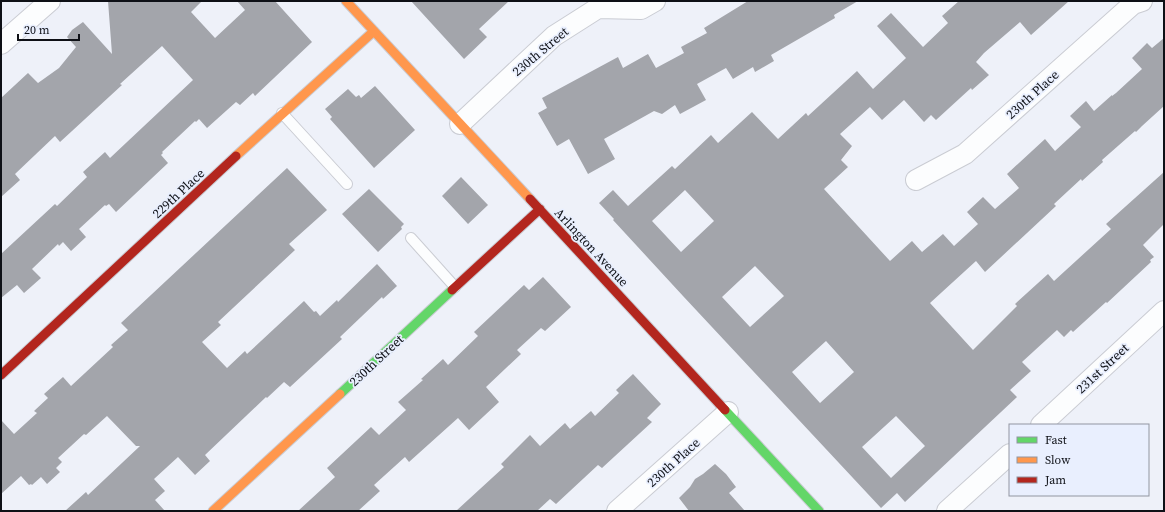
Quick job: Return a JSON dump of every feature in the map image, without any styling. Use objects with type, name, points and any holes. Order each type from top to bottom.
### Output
[{"type":"street","points":[[1,44],[50,1]]},
{"type":"street","name":"Arlington Avenue","points":[[346,1],[820,511]]},
{"type":"street","name":"230th Street","points":[[460,124],[554,36],[598,8],[641,9],[655,1]]},
{"type":"street","name":"230th Place","points":[[916,180],[965,154],[1133,4],[1142,1]]},
{"type":"street","name":"229th Place","points":[[1,375],[282,113],[374,31]]},
{"type":"street","name":"230th Street","points":[[213,511],[540,209]]},
{"type":"street","name":"231st Street","points":[[1042,424],[1164,310]]},
{"type":"street","name":"230th Place","points":[[617,511],[728,412]]},
{"type":"street","points":[[947,511],[1009,455]]},
{"type":"lane","points":[[282,113],[347,184]]},
{"type":"lane","points":[[410,238],[455,287]]},
{"type":"building","points":[[108,1],[202,1],[191,12],[215,38],[245,10],[237,1],[275,1],[312,42],[255,96],[253,93],[240,105],[236,102],[207,128],[199,119],[196,122],[195,121],[162,152],[163,153],[161,155],[168,163],[116,212],[109,204],[106,206],[105,205],[79,229],[86,237],[71,251],[63,242],[59,246],[58,244],[32,269],[41,278],[24,293],[17,285],[1,298],[1,254],[55,204],[57,206],[87,177],[83,172],[105,152],[110,158],[193,80],[162,46],[60,142],[55,136],[15,174],[20,180],[1,197],[1,98],[28,73],[38,83],[59,68],[76,47],[67,37],[72,30],[83,22],[112,54]]},
{"type":"building","points":[[411,1],[509,1],[479,29],[487,37],[464,59]]},
{"type":"building","points":[[748,1],[858,1],[834,15],[835,18],[771,55],[774,61],[755,72],[753,67],[733,79],[726,68],[697,84],[706,100],[680,114],[675,105],[662,114],[654,111],[604,139],[615,159],[588,174],[569,139],[557,146],[538,113],[547,108],[542,98],[618,57],[623,68],[648,54],[656,68],[684,53],[681,47],[707,33],[704,28]]},
{"type":"building","points":[[959,1],[1069,1],[1031,35],[1020,22],[984,53],[976,62],[989,75],[972,90],[971,88],[936,120],[931,115],[924,122],[904,100],[882,120],[870,107],[840,134],[852,146],[841,160],[848,167],[824,189],[890,261],[912,241],[922,252],[943,234],[954,246],[978,224],[967,212],[983,197],[995,209],[1019,188],[1007,174],[1045,139],[1055,151],[1081,127],[1070,116],[1086,101],[1094,111],[1116,93],[1142,69],[1132,58],[1147,43],[1152,48],[1164,38],[1164,106],[1136,132],[1135,131],[1102,160],[1103,162],[1082,181],[1081,179],[1054,204],[1056,206],[985,272],[976,261],[930,303],[973,350],[1017,306],[1015,304],[1048,274],[1054,281],[1111,229],[1106,224],[1164,172],[1164,224],[1143,245],[1154,257],[1150,260],[1151,262],[1073,332],[1071,330],[1064,337],[1057,330],[1022,362],[1031,371],[1010,390],[1017,397],[905,502],[897,493],[881,508],[683,296],[599,203],[613,190],[628,206],[672,166],[675,169],[711,135],[718,143],[752,112],[778,139],[806,113],[808,116],[857,71],[873,89],[906,58],[877,26],[891,13],[923,47],[948,23],[942,16]],"holes":[[[685,190],[714,221],[681,252],[652,221]],[[755,266],[784,296],[750,327],[722,297]],[[826,341],[854,372],[820,403],[792,372]],[[896,416],[925,446],[891,478],[862,447]]]},
{"type":"building","points":[[375,86],[415,130],[374,168],[330,119],[332,117],[325,109],[348,89],[356,97],[359,95],[361,98]]},
{"type":"building","points":[[287,168],[327,210],[289,244],[295,250],[218,322],[221,325],[202,342],[227,368],[245,351],[247,354],[304,301],[320,316],[337,300],[338,302],[377,264],[397,286],[383,299],[382,297],[340,337],[342,339],[290,387],[284,382],[267,398],[266,397],[205,455],[210,461],[195,475],[178,457],[154,479],[165,491],[155,500],[165,511],[65,511],[86,492],[88,495],[140,446],[136,446],[107,416],[86,435],[84,434],[58,458],[62,462],[56,468],[60,472],[47,484],[41,477],[32,485],[29,485],[21,476],[1,494],[1,420],[14,434],[37,413],[34,411],[48,398],[44,394],[63,377],[71,386],[113,347],[111,345],[128,330],[121,323]]},
{"type":"building","points":[[461,177],[488,205],[468,224],[442,196]]},
{"type":"building","points":[[369,189],[404,224],[401,227],[402,229],[378,252],[342,214]]},
{"type":"building","points":[[543,277],[571,307],[545,331],[541,328],[517,350],[521,354],[486,387],[499,402],[469,430],[458,418],[409,462],[405,457],[374,485],[380,491],[358,511],[298,511],[335,477],[327,468],[371,427],[379,435],[406,410],[398,402],[423,380],[421,379],[443,359],[448,365],[478,336],[474,332],[524,285],[529,290]]},
{"type":"building","points":[[633,374],[661,404],[647,418],[652,422],[602,468],[598,465],[556,504],[550,499],[537,511],[456,511],[504,467],[501,464],[530,435],[540,446],[565,423],[570,429],[591,411],[595,416],[619,393],[616,390]]},
{"type":"building","points":[[715,464],[726,474],[736,487],[729,493],[745,511],[689,511],[679,498],[690,487],[695,479]]},
{"type":"traffic: fast","points":[[340,394],[452,290]]},
{"type":"traffic: fast","points":[[725,410],[819,511]]},
{"type":"traffic: slow","points":[[346,1],[530,199]]},
{"type":"traffic: slow","points":[[236,156],[374,31]]},
{"type":"traffic: slow","points":[[213,511],[340,394]]},
{"type":"traffic: jam","points":[[1,375],[236,156]]},
{"type":"traffic: jam","points":[[530,199],[725,410]]},
{"type":"traffic: jam","points":[[452,290],[540,209]]}]
